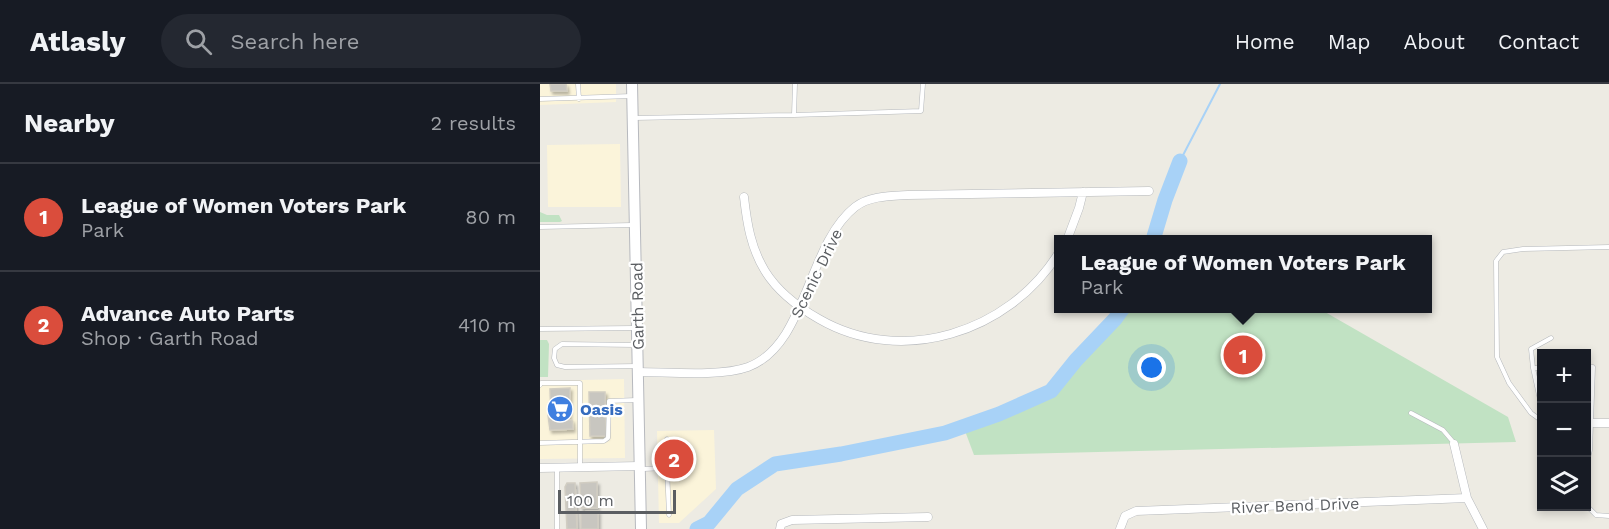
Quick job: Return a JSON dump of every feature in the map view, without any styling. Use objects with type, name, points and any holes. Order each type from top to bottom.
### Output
[{"type":"main road","name":"Garth Road","points":[[632,84],[641,529]]},
{"type":"street","name":"Scenic Drive","points":[[638,369],[727,371],[749,367],[769,354],[780,342],[835,229],[856,207],[870,200],[908,195],[1149,191]]},
{"type":"street","points":[[1069,235],[1083,192]]},
{"type":"street","points":[[744,197],[748,231],[759,261],[776,286],[798,306],[836,328],[864,336],[909,340],[945,336],[974,327],[1006,309],[1041,278],[1054,261]]},
{"type":"street","points":[[1591,423],[1609,423]]},
{"type":"street","points":[[1454,444],[1467,498],[1483,529]]},
{"type":"street","points":[[540,468],[639,468]]},
{"type":"street","name":"River Bend Drive","points":[[1120,529],[1125,516],[1136,511],[1467,498]]},
{"type":"street","points":[[780,529],[781,524],[792,520],[928,517]]},
{"type":"lane","points":[[578,84],[579,99]]},
{"type":"lane","points":[[794,115],[795,84]]},
{"type":"lane","points":[[633,118],[921,111],[923,84]]},
{"type":"lane","points":[[540,99],[632,96]]},
{"type":"lane","points":[[540,228],[636,225]]},
{"type":"lane","points":[[1537,417],[1531,413],[1509,383],[1497,357],[1496,261],[1503,252],[1523,249],[1609,247]]},
{"type":"lane","points":[[540,329],[638,328]]},
{"type":"lane","points":[[1541,403],[1531,349],[1551,338]]},
{"type":"lane","points":[[638,345],[562,344],[555,349],[554,358],[557,365],[566,367],[638,369]]},
{"type":"lane","points":[[1591,367],[1593,367],[1591,395]]},
{"type":"lane","points":[[540,385],[542,383],[580,383],[580,468]]},
{"type":"lane","points":[[540,443],[604,441],[608,438],[609,401],[638,400]]},
{"type":"lane","points":[[1411,413],[1443,430],[1454,444]]},
{"type":"lane","points":[[667,439],[669,515]]},
{"type":"lane","points":[[557,468],[557,529]]},
{"type":"lane","points":[[639,468],[667,468]]},
{"type":"lane","points":[[1591,509],[1596,515],[1609,516]]},
{"type":"shaded area","points":[[540,84],[616,84],[616,102],[540,105]]},
{"type":"shaded area","points":[[620,144],[621,207],[548,207],[547,145]]},
{"type":"shaded area","points":[[624,379],[625,458],[540,459],[540,381]]},
{"type":"shaded area","points":[[714,430],[716,489],[679,523],[659,523],[657,431]]},
{"type":"green space","points":[[540,212],[547,215],[559,215],[562,221],[540,222]]},
{"type":"green space","points":[[1123,313],[1327,313],[1508,417],[1516,442],[974,455],[965,431],[1047,399]]},
{"type":"green space","points":[[540,340],[547,340],[549,344],[548,377],[540,377]]},
{"type":"building","points":[[550,84],[566,84],[567,91],[551,91]]},
{"type":"building","name":"Oasis","points":[[570,388],[569,420],[572,420],[573,429],[550,430],[548,415],[551,414],[550,389]]},
{"type":"building","name":"Oasis","points":[[589,392],[605,392],[606,436],[590,436]]},
{"type":"building","points":[[597,482],[597,508],[581,508],[580,483]]},
{"type":"building","points":[[567,483],[575,483],[577,529],[567,529],[565,487]]},
{"type":"building","points":[[598,511],[598,529],[581,529],[581,512]]},
{"type":"waterway","points":[[1180,161],[1220,84]]},
{"type":"waterway","points":[[1154,235],[1180,161]]},
{"type":"waterway","points":[[697,529],[709,523],[737,489],[775,464],[841,454],[945,433],[999,414],[1051,391],[1119,313]]},
{"type":"place","name":"League of Women Voters Park","points":[[1243,355]]},
{"type":"place","name":"Oasis","points":[[560,409]]},
{"type":"place","name":"Advance Auto Parts","points":[[674,459]]}]
